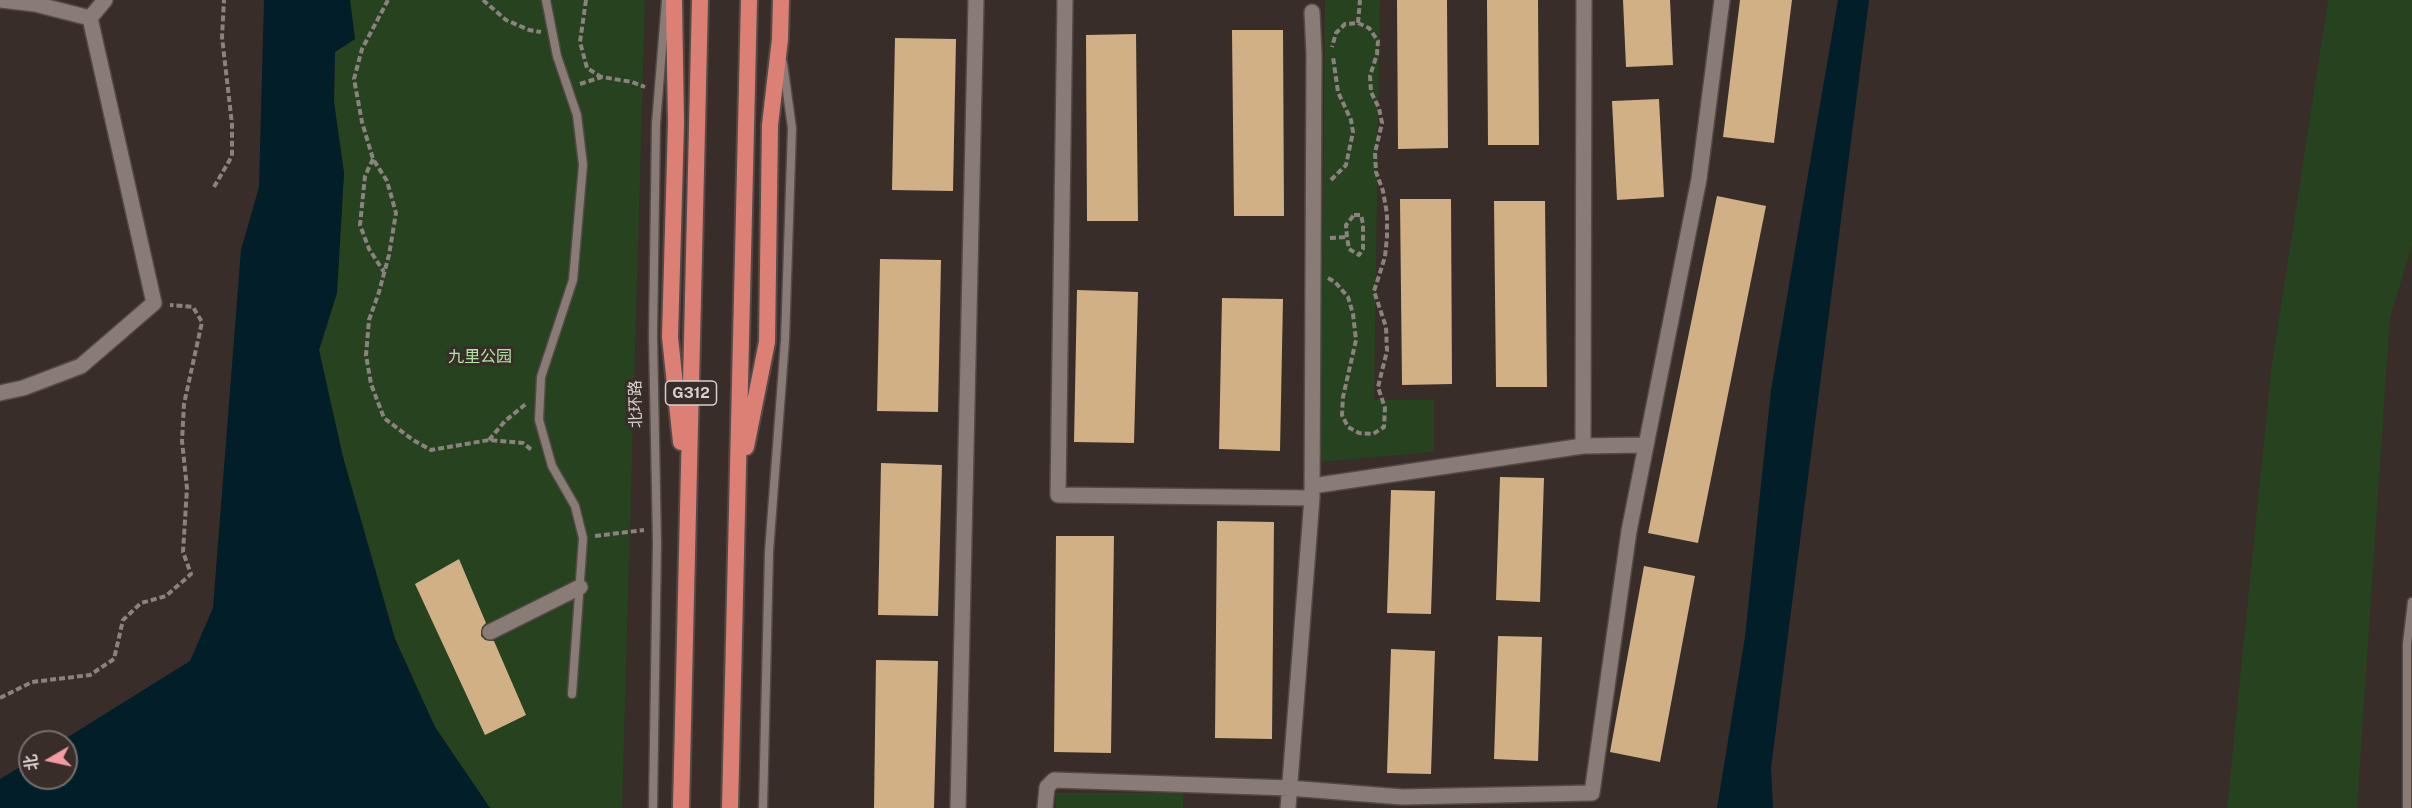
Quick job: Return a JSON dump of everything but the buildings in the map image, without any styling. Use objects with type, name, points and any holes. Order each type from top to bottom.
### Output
[{"type":"highway","points":[[674,0],[676,123],[670,337],[688,510]]},
{"type":"highway","name":"G312","points":[[681,808],[700,0]]},
{"type":"highway","name":"G312","points":[[730,808],[749,0]]},
{"type":"highway","points":[[738,489],[767,342],[770,126],[780,39],[781,0]]},
{"type":"street","points":[[0,0],[35,4],[90,18]]},
{"type":"street","points":[[90,18],[105,0]]},
{"type":"street","points":[[958,808],[975,0]]},
{"type":"street","points":[[1065,0],[1058,495],[1312,492],[1583,446],[1646,445]]},
{"type":"street","points":[[1583,446],[1584,0]]},
{"type":"street","points":[[1045,808],[1047,787],[1054,780],[1289,788],[1402,797],[1592,794],[1629,531],[1699,179],[1722,0]]},
{"type":"street","points":[[1288,808],[1312,492],[1314,54],[1312,12]]},
{"type":"street","points":[[0,393],[23,388],[81,366],[154,303],[90,18]]},
{"type":"street","points":[[490,632],[580,586]]},
{"type":"lane","points":[[546,0],[553,34],[577,115],[583,165],[573,280],[541,377],[539,420],[552,466],[575,506],[583,538],[572,694]]},
{"type":"lane","name":"北环路","points":[[653,808],[656,528],[653,336],[656,124],[666,0]]},
{"type":"lane","points":[[763,808],[769,552],[785,340],[792,128],[780,39]]},
{"type":"lane","points":[[2407,808],[2407,644],[2412,602]]},
{"type":"path","points":[[214,187],[232,156],[232,124],[222,37],[224,0]]},
{"type":"path","points":[[387,0],[362,49],[354,79],[373,159],[387,181],[396,213],[384,273],[369,320],[366,355],[371,384],[384,418],[413,440],[431,450],[489,440],[523,443],[552,466]]},
{"type":"path","points":[[483,0],[506,20],[529,30],[553,34]]},
{"type":"path","points":[[586,0],[580,42],[587,68],[602,77],[632,82],[659,92]]},
{"type":"path","points":[[1358,23],[1360,0]]},
{"type":"path","points":[[1313,276],[1325,276],[1335,282],[1348,297],[1353,314],[1356,340],[1343,397],[1342,415],[1348,427],[1359,433],[1373,434],[1384,427],[1386,408],[1378,387],[1387,351],[1386,327],[1374,291],[1385,256],[1387,214],[1383,191],[1376,172],[1375,153],[1382,123],[1371,92],[1370,76],[1377,54],[1378,41],[1369,28],[1358,23],[1345,24],[1336,33],[1332,45],[1338,93],[1352,126],[1346,165],[1325,187],[1314,194]]},
{"type":"path","points":[[568,87],[602,77]]},
{"type":"path","points":[[373,159],[365,176],[360,225],[369,249],[384,273]]},
{"type":"path","points":[[1353,215],[1361,215],[1363,249],[1359,255],[1349,249],[1347,225],[1353,215]]},
{"type":"path","points":[[0,698],[32,682],[90,675],[114,659],[123,620],[141,603],[166,596],[191,574],[183,552],[187,488],[182,441],[184,404],[202,322],[193,307],[154,303]]},
{"type":"path","points":[[489,440],[505,421],[529,402],[541,388]]},
{"type":"path","points":[[583,538],[656,528]]},
{"type":"green space","name":"九里公园","points":[[350,0],[645,0],[622,808],[490,808],[435,727],[395,638],[343,457],[319,350],[337,293],[344,173],[334,102],[335,51],[355,39]]},
{"type":"green space","points":[[1325,0],[1380,0],[1374,400],[1434,400],[1434,452],[1320,462]]},
{"type":"green space","points":[[2328,0],[2412,0],[2412,246],[2390,317],[2357,808],[2227,808],[2271,371]]},
{"type":"green space","points":[[1056,793],[1183,793],[1183,808],[1056,808]]},
{"type":"water","points":[[264,0],[350,0],[355,39],[335,52],[334,102],[344,173],[337,293],[319,350],[343,457],[395,639],[435,727],[490,808],[0,808],[0,779],[18,768],[18,790],[78,790],[78,731],[190,661],[213,608],[241,250],[259,187]]},
{"type":"water","points":[[1838,0],[1869,0],[1771,768],[1773,808],[1717,808],[1745,637],[1771,390]]}]
